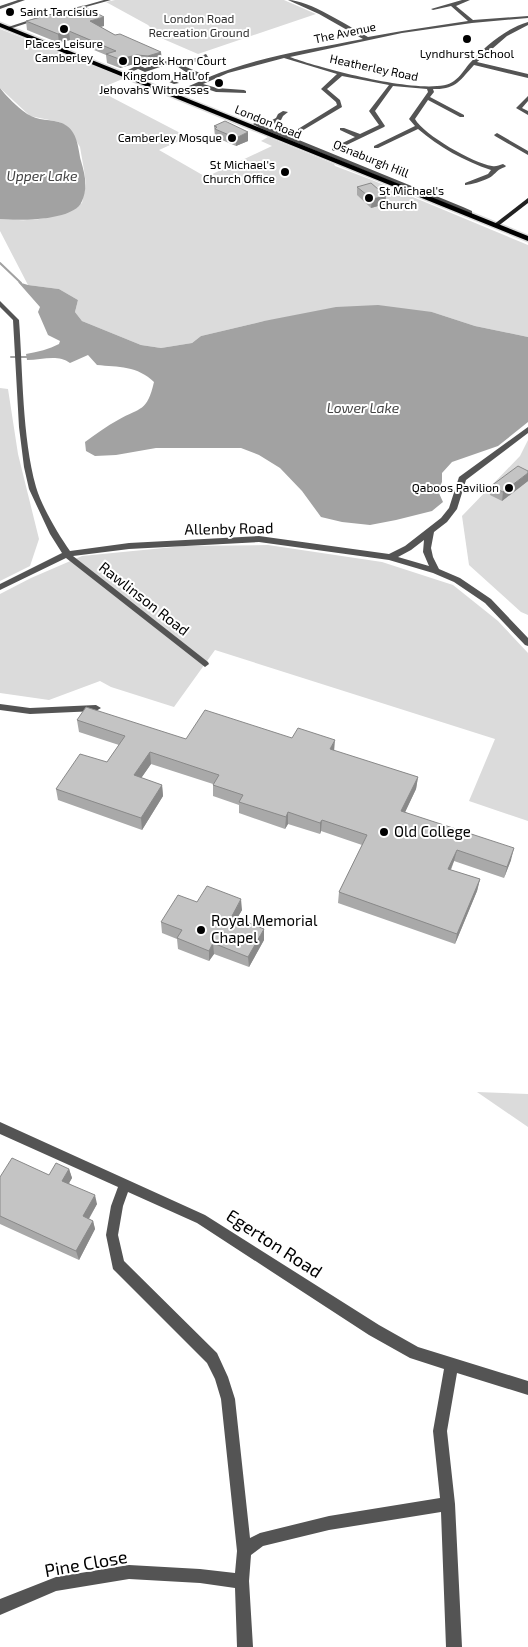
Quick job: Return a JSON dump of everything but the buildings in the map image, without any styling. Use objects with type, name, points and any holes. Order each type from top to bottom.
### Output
[{"type":"main road","name":"London Road","points":[[4,26],[173,95],[258,126],[469,216],[528,239]]},
{"type":"main road","points":[[495,226],[528,200]]},
{"type":"street","points":[[0,8],[14,1],[24,0]]},
{"type":"street","points":[[65,12],[109,0]]},
{"type":"street","points":[[290,0],[321,13],[367,39]]},
{"type":"street","points":[[433,9],[468,0]]},
{"type":"street","points":[[454,4],[453,6],[472,22]]},
{"type":"street","points":[[4,26],[46,16]]},
{"type":"street","name":"The Avenue","points":[[173,95],[239,68],[285,56],[367,39],[472,22],[528,17]]},
{"type":"street","name":"Heatherley Road","points":[[285,56],[342,73],[392,84],[430,89],[454,84],[502,36],[528,23]]},
{"type":"street","points":[[180,66],[206,56]]},
{"type":"street","points":[[131,70],[138,67],[145,70],[173,62],[188,71],[209,79]]},
{"type":"street","points":[[473,64],[528,76]]},
{"type":"street","points":[[179,74],[188,71]]},
{"type":"street","points":[[152,73],[176,82]]},
{"type":"street","points":[[312,131],[302,129],[340,106],[338,101],[324,89],[342,73]]},
{"type":"street","points":[[166,79],[173,76]]},
{"type":"street","points":[[198,84],[216,90],[244,92]]},
{"type":"street","points":[[334,149],[382,126],[372,111],[392,84]]},
{"type":"street","points":[[430,89],[431,92],[412,119],[418,127],[476,164],[494,169]]},
{"type":"street","points":[[427,98],[462,116]]},
{"type":"street","points":[[528,98],[519,108],[528,112]]},
{"type":"street","points":[[258,126],[279,119],[285,112]]},
{"type":"street","points":[[375,148],[418,127]]},
{"type":"street","points":[[342,129],[361,137]]},
{"type":"street","points":[[497,135],[528,153]]},
{"type":"street","points":[[451,156],[459,153]]},
{"type":"street","points":[[467,184],[503,166]]},
{"type":"street","points":[[0,303],[16,320],[23,428],[33,489],[66,554]]},
{"type":"street","points":[[390,557],[408,548],[432,531],[452,509],[462,479],[528,429]]},
{"type":"street","points":[[432,531],[426,543],[427,554],[436,571]]},
{"type":"street","name":"Allenby Road","points":[[0,587],[66,554],[129,546],[259,539],[390,557],[436,571],[456,580],[488,601],[528,643]]},
{"type":"street","name":"Rawlinson Road","points":[[66,554],[205,664]]},
{"type":"street","points":[[0,707],[30,711],[96,708]]},
{"type":"street","name":"Egerton Road","points":[[0,1128],[201,1219],[374,1330],[415,1353],[451,1366],[528,1388]]},
{"type":"street","points":[[125,1185],[117,1206],[112,1235],[118,1264],[212,1358],[228,1399],[244,1551],[242,1581],[245,1647]]},
{"type":"street","points":[[451,1366],[440,1431],[448,1504],[454,1647]]},
{"type":"street","points":[[244,1551],[260,1540],[329,1523],[448,1504]]},
{"type":"street","name":"Pine Close","points":[[0,1607],[56,1584],[129,1572],[200,1576],[242,1581]]},
{"type":"green space","name":"London Road Recreation Ground","points":[[115,0],[284,0],[316,14],[198,54],[161,38],[148,25],[106,2]]},
{"type":"green space","points":[[0,29],[125,78],[101,88],[111,97],[188,137],[159,150],[206,177],[272,146],[261,141],[268,137],[528,245],[528,337],[475,326],[432,312],[264,321],[201,336],[192,343],[161,348],[141,345],[82,321],[75,312],[78,300],[59,289],[28,285],[0,231],[0,219],[34,220],[61,213],[82,203],[86,184],[80,147],[68,127],[59,122],[30,116],[0,88]]},
{"type":"green space","points":[[0,388],[8,389],[18,454],[39,539],[30,566],[0,581]]},
{"type":"green space","points":[[528,440],[528,615],[521,612],[469,565],[462,516],[520,456]]},
{"type":"green space","points":[[268,545],[382,562],[453,585],[498,621],[528,653],[528,821],[469,801],[495,739],[215,650],[174,707],[111,687],[100,681],[49,700],[0,693],[0,594],[82,556],[184,546]]},
{"type":"green space","points":[[477,1092],[528,1094],[528,1127]]},
{"type":"water","name":"Upper Lake","points":[[0,88],[27,114],[35,118],[63,124],[71,129],[77,142],[84,171],[85,191],[82,201],[77,208],[69,213],[45,218],[0,219]]},
{"type":"water","name":"Lower Lake","points":[[18,282],[59,289],[78,300],[75,312],[82,321],[141,345],[161,348],[192,343],[201,336],[264,321],[336,307],[378,305],[432,312],[475,326],[528,337],[528,422],[498,446],[452,462],[442,473],[442,482],[438,491],[443,502],[432,511],[370,525],[342,522],[321,517],[302,491],[280,468],[259,455],[241,448],[156,448],[116,455],[95,456],[86,451],[85,442],[146,404],[154,382],[134,370],[97,365],[88,355],[70,363],[55,358],[27,360],[26,354],[59,344],[60,341],[48,335],[38,312],[40,307]]},
{"type":"waterway","points":[[0,263],[21,283]]},
{"type":"waterway","points":[[11,357],[29,357]]},
{"type":"place","name":"Saint Tarcisius","points":[[10,12]]},
{"type":"place","name":"Places Leisure Camberley","points":[[64,29]]},
{"type":"place","name":"Lyndhurst School","points":[[467,39]]},
{"type":"place","name":"Derek Horn Court","points":[[123,61]]},
{"type":"place","name":"Kingdom Hall of Jehovahs Witnesses","points":[[219,83]]},
{"type":"place","name":"Camberley Mosque","points":[[232,138]]},
{"type":"place","name":"St Michael's Church Office","points":[[285,172]]},
{"type":"place","name":"St Michael's Church","points":[[369,198]]},
{"type":"place","name":"Qaboos Pavilion","points":[[509,488]]},
{"type":"place","name":"Old College","points":[[384,832]]},
{"type":"place","name":"Royal Memorial Chapel","points":[[201,930]]}]
